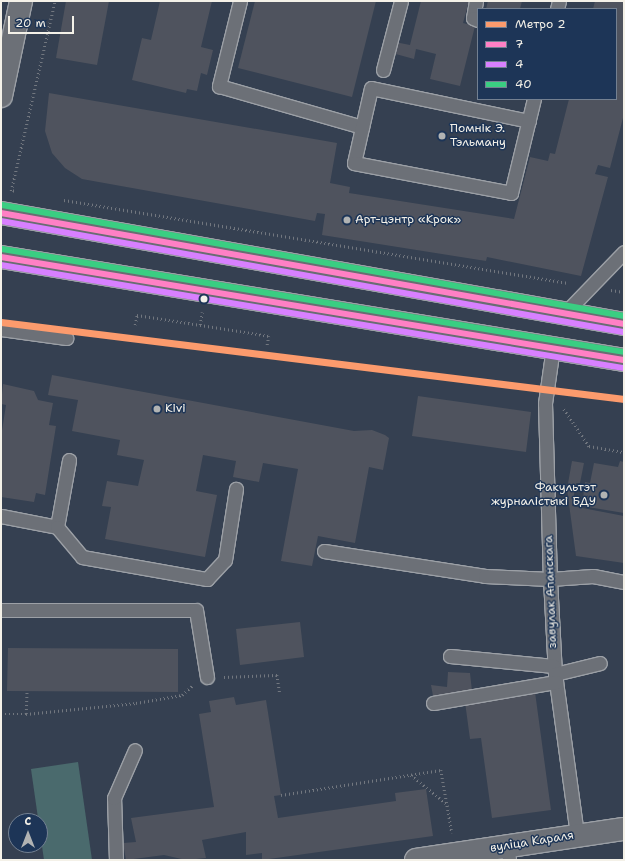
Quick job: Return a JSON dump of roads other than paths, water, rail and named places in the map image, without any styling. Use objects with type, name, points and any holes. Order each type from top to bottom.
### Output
[{"type":"main road","points":[[1,213],[566,312],[624,324]]},
{"type":"main road","points":[[1,257],[553,347],[624,360]]},
{"type":"street","points":[[1,96],[4,66],[21,1]]},
{"type":"street","name":"вуліца Караля","points":[[416,860],[509,853],[577,835],[624,829]]},
{"type":"lane","points":[[240,1],[218,86],[362,126]]},
{"type":"lane","points":[[383,70],[401,1]]},
{"type":"lane","points":[[476,1],[473,18],[477,20]]},
{"type":"lane","points":[[529,121],[371,88],[354,163],[511,193],[529,121],[534,100]]},
{"type":"lane","points":[[566,312],[624,252]]},
{"type":"lane","points":[[1,329],[66,338]]},
{"type":"lane","name":"завулак Апанскага","points":[[553,347],[545,403],[550,579],[555,674],[577,835]]},
{"type":"lane","points":[[57,527],[69,460]]},
{"type":"lane","points":[[1,516],[57,527],[82,557],[207,579],[225,560],[236,489]]},
{"type":"lane","points":[[324,551],[485,576],[550,579],[593,576],[624,582]]},
{"type":"lane","points":[[1,610],[196,610],[207,677]]},
{"type":"lane","points":[[450,656],[555,674]]},
{"type":"lane","points":[[433,703],[600,662]]},
{"type":"lane","points":[[116,860],[114,798],[135,750]]},
{"type":"metro line","name":"2","points":[[1,322],[624,399]]},
{"type":"place","name":"Помнік Э. Тэльману","points":[[442,136]]},
{"type":"place","name":"Арт-цэнтр «Крок»","points":[[347,220]]},
{"type":"place","name":"Kivi","points":[[157,409]]},
{"type":"place","name":"Факультэт журналістыкі БДУ","points":[[604,495]]}]
